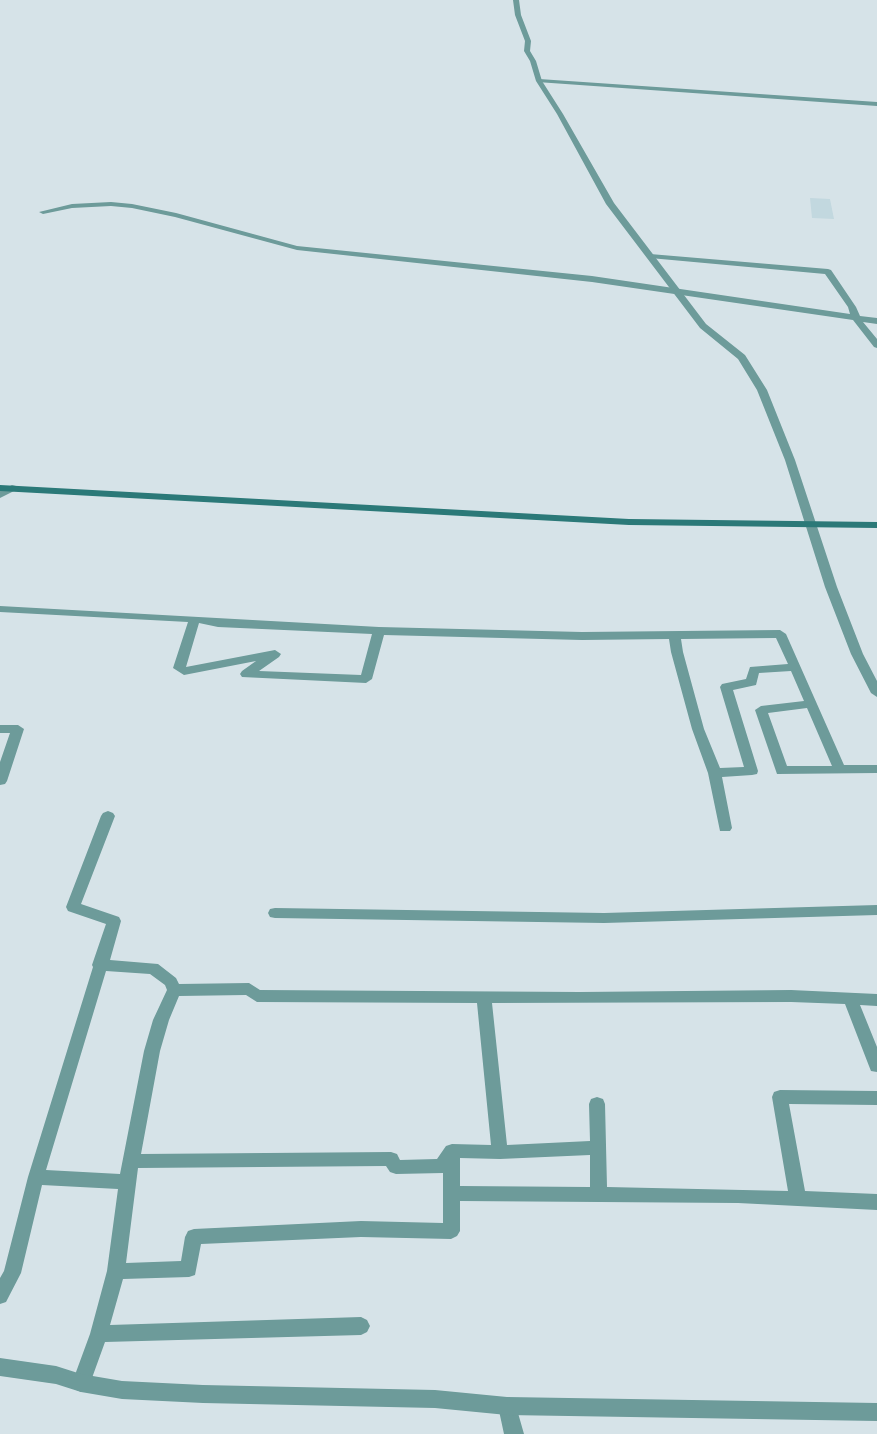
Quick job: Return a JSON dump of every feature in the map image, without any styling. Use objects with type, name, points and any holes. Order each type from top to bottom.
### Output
[{"type":"main road","points":[[0,488],[586,520],[877,525]]},
{"type":"street","points":[[516,0],[518,15],[528,41],[527,51],[533,61],[539,81],[560,114],[610,204],[703,326],[742,357],[762,390],[790,460],[831,587],[854,646],[877,693]]},
{"type":"street","points":[[539,81],[877,104]]},
{"type":"street","points":[[43,212],[72,206],[111,204],[132,206],[176,215],[297,248],[592,279],[877,321]]},
{"type":"street","points":[[650,256],[828,272],[852,307],[856,318],[877,345]]},
{"type":"street","points":[[0,495],[12,488]]},
{"type":"street","points":[[0,609],[379,631],[573,636],[780,634],[840,770]]},
{"type":"street","points":[[195,619],[179,668],[184,671],[275,654],[246,674],[366,679],[379,631]]},
{"type":"street","points":[[675,636],[677,652],[698,729],[715,773],[724,828]]},
{"type":"street","points":[[715,773],[752,771],[726,687],[752,682],[754,670],[795,668]]},
{"type":"street","points":[[810,704],[761,710],[782,771],[877,769]]},
{"type":"street","points":[[0,729],[18,729],[0,781]]},
{"type":"street","points":[[0,1296],[12,1273],[36,1177],[99,965],[114,921],[73,907],[108,816]]},
{"type":"street","points":[[275,913],[604,918],[877,910]]},
{"type":"street","points":[[81,1383],[99,1334],[116,1271],[127,1182],[152,1051],[161,1020],[174,990],[171,982],[153,968],[99,965]]},
{"type":"street","points":[[174,990],[249,989],[257,996],[708,998],[791,996],[877,1000]]},
{"type":"street","points":[[484,997],[500,1152]]},
{"type":"street","points":[[850,999],[877,1066]]},
{"type":"street","points":[[798,1198],[780,1097],[877,1098]]},
{"type":"street","points":[[597,1104],[599,1195]]},
{"type":"street","points":[[452,1150],[500,1152],[597,1148]]},
{"type":"street","points":[[131,1161],[382,1158],[391,1159],[396,1167],[442,1166],[452,1150]]},
{"type":"street","points":[[116,1271],[189,1269],[194,1237],[361,1229],[451,1230],[453,1193],[452,1150]]},
{"type":"street","points":[[36,1177],[127,1182]]},
{"type":"street","points":[[453,1193],[798,1198],[877,1202]]},
{"type":"street","points":[[99,1334],[361,1326]]},
{"type":"street","points":[[0,1367],[56,1375],[81,1383],[131,1391],[435,1399],[507,1406],[877,1412]]},
{"type":"street","points":[[507,1406],[514,1434]]},
{"type":"shaded area","points":[[810,198],[830,199],[834,219],[812,218]]}]
